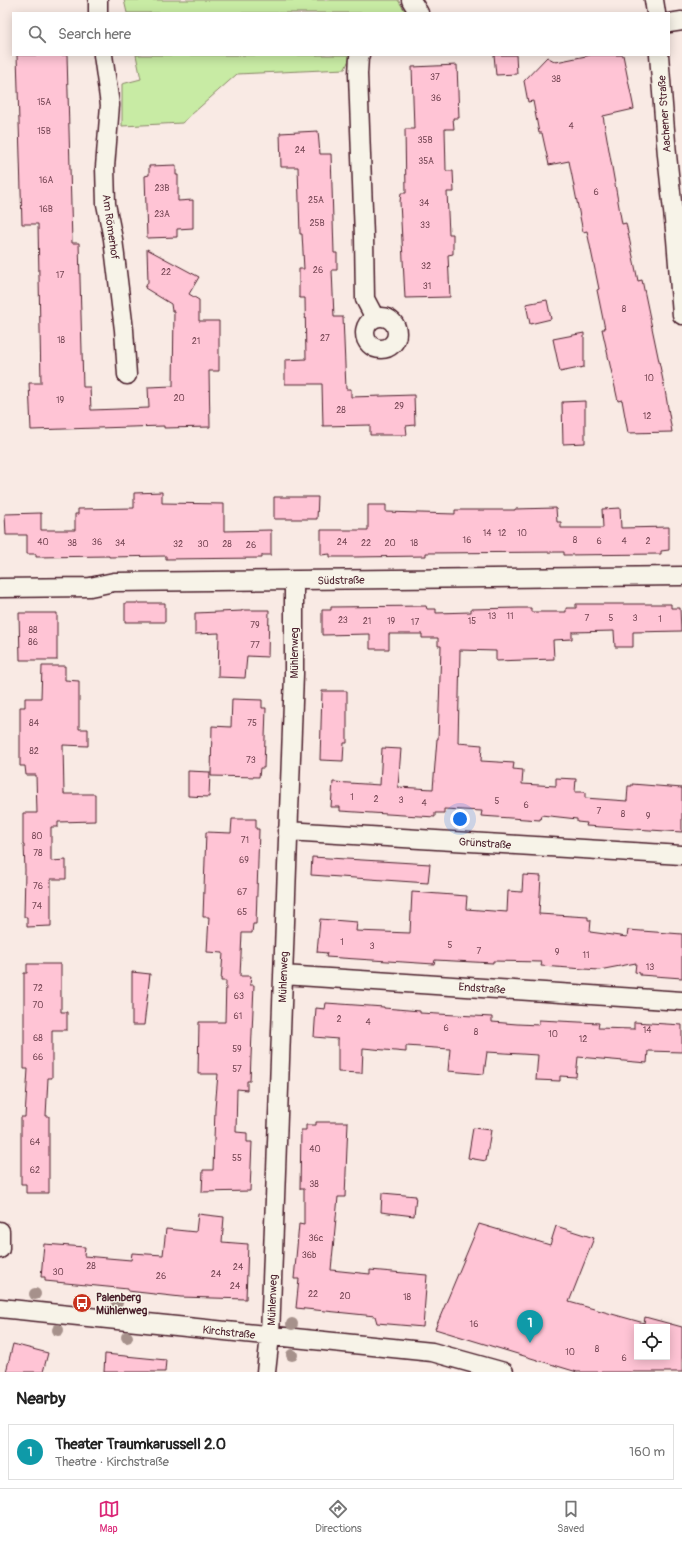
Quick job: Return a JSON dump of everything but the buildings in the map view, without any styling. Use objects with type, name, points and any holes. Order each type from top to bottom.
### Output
[{"type":"street","points":[[98,0],[98,12]]},
{"type":"street","points":[[411,0],[418,12]]},
{"type":"street","points":[[654,0],[656,12]]},
{"type":"street","points":[[670,23],[682,21]]},
{"type":"street","name":"Am Römerhof","points":[[103,56],[110,105],[105,167],[106,204],[114,246],[124,330],[127,375]]},
{"type":"street","points":[[360,56],[358,74],[364,238],[364,299],[374,318]]},
{"type":"street","name":"Aachener Straße","points":[[659,56],[682,315]]},
{"type":"street","name":"Südstraße","points":[[0,588],[90,587],[114,582],[682,576]]},
{"type":"street","name":"Mühlenweg","points":[[266,1372],[270,1336],[287,831],[294,674],[294,581]]},
{"type":"street","name":"Grünstraße","points":[[287,831],[682,855]]},
{"type":"street","name":"Endstraße","points":[[283,976],[682,1001]]},
{"type":"street","points":[[0,1231],[0,1249]]},
{"type":"street","name":"Kirchstraße","points":[[0,1308],[432,1352],[504,1372]]},
{"type":"green space","points":[[124,0],[398,0],[405,11],[405,12],[127,12]]},
{"type":"green space","points":[[136,56],[351,56],[345,69],[237,74],[182,123],[122,126],[122,84],[141,79]]},
{"type":"place","name":"Palenberg Mühlenweg","points":[[82,1303]]},
{"type":"place","name":"Theater Traumkarussell 2.0","points":[[530,1343]]}]
